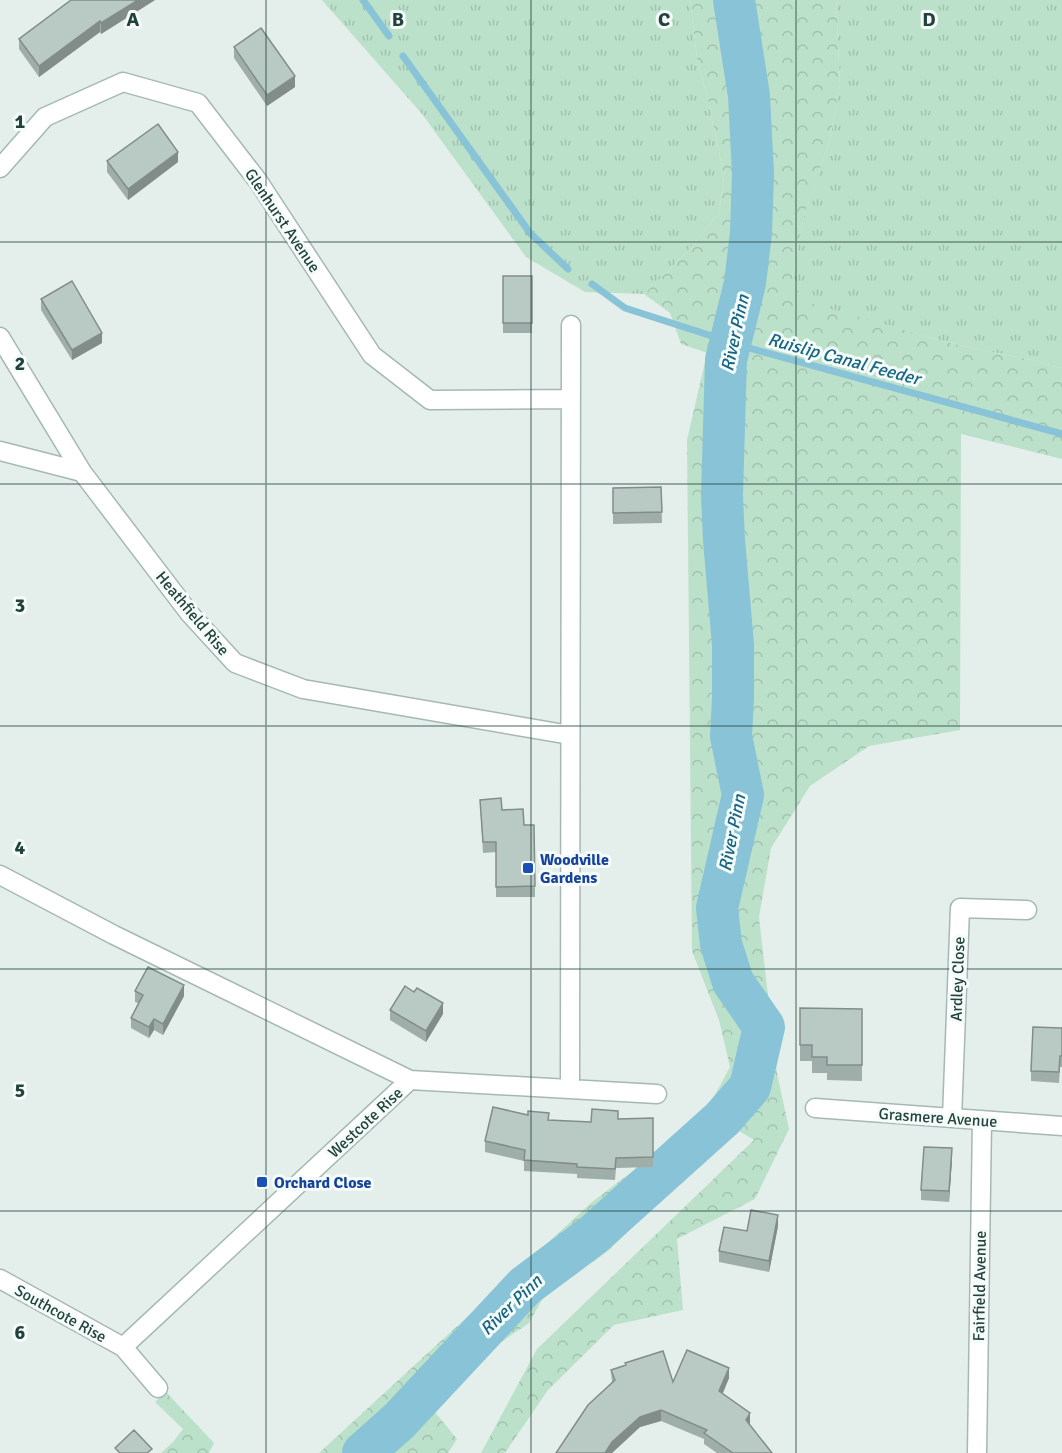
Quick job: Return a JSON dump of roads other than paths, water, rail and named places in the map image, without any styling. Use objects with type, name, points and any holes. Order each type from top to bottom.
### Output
[{"type":"street","name":"Glenhurst Avenue","points":[[0,168],[45,117],[123,82],[198,104],[258,181],[372,355],[430,400],[571,399]]},
{"type":"street","points":[[571,326],[570,1089],[657,1094]]},
{"type":"street","points":[[0,337],[82,471]]},
{"type":"street","points":[[0,451],[82,471]]},
{"type":"street","name":"Heathfield Rise","points":[[82,471],[190,614],[234,663],[303,688],[570,735]]},
{"type":"street","points":[[0,875],[114,936],[410,1080]]},
{"type":"street","name":"Ardley Close","points":[[952,1118],[960,908],[1027,910]]},
{"type":"street","name":"Westcote Rise","points":[[123,1347],[410,1080],[570,1089]]},
{"type":"street","name":"Grasmere Avenue","points":[[815,1108],[1062,1126]]},
{"type":"street","name":"Fairfield Avenue","points":[[977,1453],[982,1120]]},
{"type":"street","name":"Southcote Rise","points":[[0,1279],[123,1347]]},
{"type":"street","points":[[123,1347],[158,1388]]},
{"type":"waterway","name":"Ruislip Canal Feeder","points":[[363,0],[389,36]]},
{"type":"waterway","name":"River Pinn","points":[[363,1453],[399,1421],[525,1286],[593,1235],[722,1119],[750,1087],[764,1027],[733,982],[721,944],[717,908],[743,795],[731,736],[733,645],[722,495],[726,360],[745,283],[751,233],[753,173],[749,96],[734,0]]},
{"type":"waterway","name":"Ruislip Canal Feeder","points":[[403,56],[530,233],[568,269]]},
{"type":"waterway","name":"Ruislip Canal Feeder","points":[[592,284],[625,308],[749,348],[1062,434]]},
{"type":"place","name":"Woodville Gardens","points":[[528,868]]},
{"type":"place","name":"Orchard Close","points":[[262,1182]]}]
